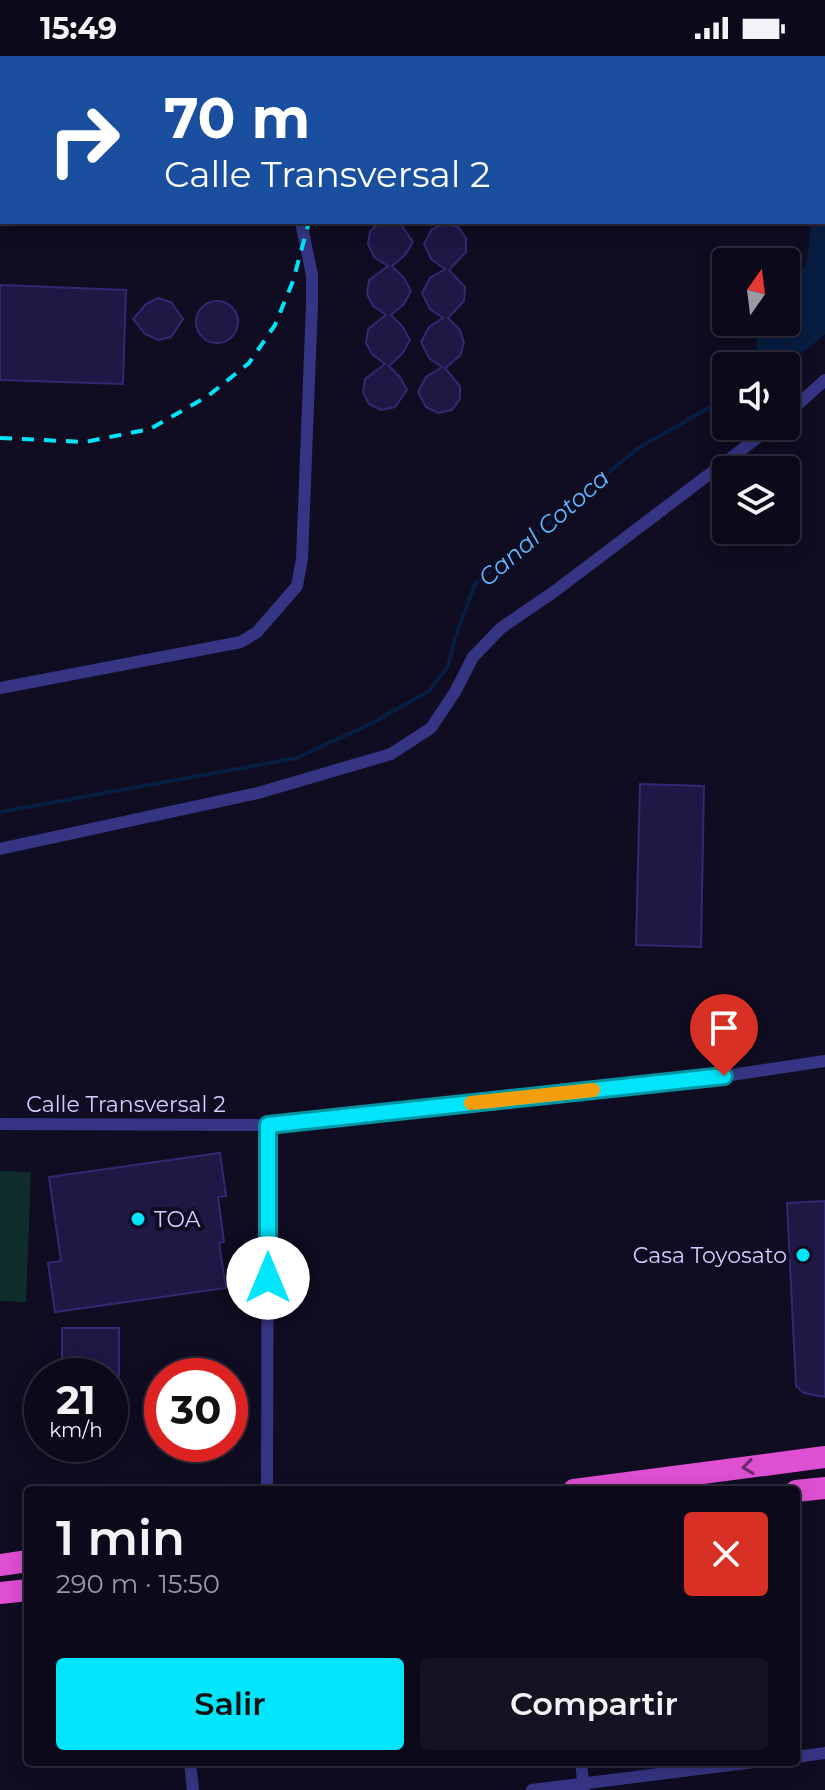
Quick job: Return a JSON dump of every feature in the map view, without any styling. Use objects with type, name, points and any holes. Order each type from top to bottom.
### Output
[{"type":"highway","points":[[604,1486],[825,1457]]},
{"type":"highway","points":[[800,1491],[825,1488]]},
{"type":"highway","points":[[0,1565],[24,1562]]},
{"type":"highway","points":[[0,1593],[24,1590]]},
{"type":"street","points":[[0,688],[241,642],[257,632],[297,586],[302,559],[312,304],[312,275],[301,224]]},
{"type":"street","points":[[800,402],[825,380]]},
{"type":"street","points":[[0,849],[258,793],[391,754],[431,728],[473,657],[501,628],[555,591],[755,440]]},
{"type":"street","name":"Calle Transversal 2","points":[[0,1124],[268,1125],[724,1076],[825,1061]]},
{"type":"street","points":[[267,1486],[268,1125]]},
{"type":"street","points":[[800,1756],[825,1753]]},
{"type":"street","points":[[190,1766],[193,1790]]},
{"type":"street","points":[[581,1766],[584,1787]]},
{"type":"street","points":[[532,1790],[584,1787],[727,1766]]},
{"type":"green space","points":[[0,1171],[31,1172],[26,1302],[0,1301]]},
{"type":"water","points":[[811,224],[825,224],[825,334],[800,356],[800,352],[757,352],[757,336],[800,336],[800,274],[807,260]]},
{"type":"building","points":[[379,224],[401,224],[413,242],[405,255],[392,266],[411,291],[404,304],[391,315],[410,340],[403,353],[389,366],[407,390],[395,407],[381,410],[369,404],[363,392],[365,379],[385,364],[372,354],[366,343],[368,329],[386,315],[373,306],[367,294],[369,280],[388,266],[374,257],[368,244],[370,231]]},
{"type":"building","points":[[444,224],[458,227],[466,238],[466,252],[449,270],[465,287],[464,301],[448,318],[460,330],[464,343],[460,356],[445,368],[460,386],[460,399],[452,410],[438,413],[426,407],[418,392],[426,377],[442,367],[429,358],[421,342],[429,327],[443,318],[430,309],[422,293],[430,278],[445,269],[431,259],[424,244],[432,229]]},
{"type":"building","points":[[0,285],[126,290],[123,384],[0,380]]},
{"type":"building","points":[[158,298],[171,302],[183,319],[171,337],[158,340],[145,334],[133,319],[146,304]]},
{"type":"building","points":[[217,301],[232,307],[238,322],[232,337],[217,343],[202,337],[196,322],[202,307]]},
{"type":"building","points":[[640,784],[704,786],[701,947],[636,945]]},
{"type":"building","name":"TOA","points":[[220,1153],[226,1196],[218,1197],[224,1242],[219,1243],[226,1288],[55,1312],[48,1263],[61,1261],[49,1177]]},
{"type":"building","points":[[825,1201],[825,1397],[804,1393],[796,1386],[787,1203]]},
{"type":"building","points":[[62,1328],[119,1328],[119,1358],[62,1358]]},
{"type":"waterway","name":"Canal Cotoca","points":[[0,812],[297,758],[372,723],[429,691],[448,666],[475,584],[637,449],[712,406]]},
{"type":"railway","points":[[0,438],[85,442],[150,429],[208,396],[249,363],[275,325],[293,281],[308,224]]},
{"type":"slow traffic","points":[[471,1103],[593,1090]]},
{"type":"place","name":"TOA","points":[[138,1219]]},
{"type":"place","name":"Casa Toyosato","points":[[803,1255]]},
{"type":"route","points":[[268,1278],[268,1125],[724,1076]]}]
